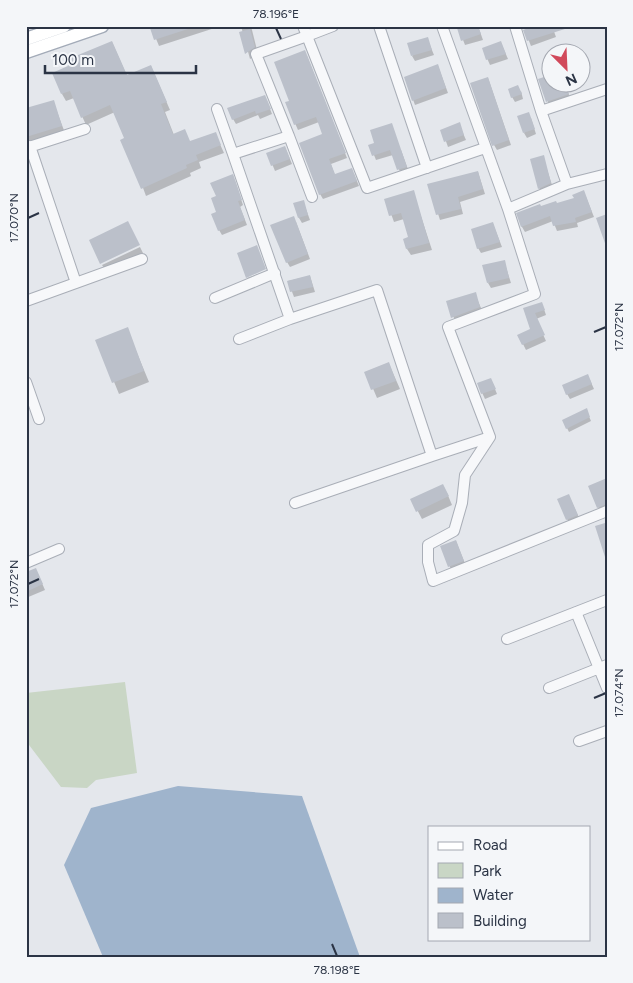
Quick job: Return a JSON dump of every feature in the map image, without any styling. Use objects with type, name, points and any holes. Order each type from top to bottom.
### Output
[{"type":"main road","points":[[26,39],[50,29],[64,26]]},
{"type":"main road","points":[[26,52],[102,26]]},
{"type":"street","points":[[312,197],[256,54],[305,31],[332,26]]},
{"type":"street","points":[[378,26],[427,168]]},
{"type":"street","points":[[442,26],[508,209],[534,294],[448,327],[490,438]]},
{"type":"street","points":[[515,26],[541,111],[567,184]]},
{"type":"street","points":[[305,31],[367,188],[485,148]]},
{"type":"street","points":[[541,111],[607,89]]},
{"type":"street","points":[[217,110],[290,320]]},
{"type":"street","points":[[76,283],[28,147],[85,129]]},
{"type":"street","points":[[233,154],[289,136]]},
{"type":"street","points":[[508,209],[567,184],[607,174]]},
{"type":"street","points":[[26,301],[142,259]]},
{"type":"street","points":[[215,298],[275,274]]},
{"type":"street","points":[[239,339],[377,290],[432,456]]},
{"type":"street","points":[[26,382],[39,419]]},
{"type":"street","points":[[296,503],[490,438]]},
{"type":"street","points":[[490,438],[466,475],[462,503],[454,530],[428,545],[428,562],[433,581],[607,511]]},
{"type":"street","points":[[26,563],[59,549]]},
{"type":"street","points":[[507,639],[607,600]]},
{"type":"street","points":[[576,612],[603,667],[607,688]]},
{"type":"street","points":[[549,688],[603,667]]},
{"type":"street","points":[[579,741],[607,732]]},
{"type":"green space","points":[[125,682],[137,773],[96,780],[87,788],[61,787],[26,741],[26,693]]},
{"type":"water","points":[[178,786],[302,796],[360,957],[103,957],[64,865],[91,808]]},
{"type":"building","points":[[155,26],[191,26],[191,28],[154,40],[150,28]]},
{"type":"building","points":[[478,26],[481,34],[461,41],[457,28]]},
{"type":"building","points":[[534,26],[568,26],[568,28],[527,41],[523,30]]},
{"type":"building","points":[[250,29],[255,47],[245,54],[239,32]]},
{"type":"building","points":[[428,37],[432,50],[411,56],[407,43]]},
{"type":"building","points":[[112,41],[127,75],[151,65],[167,102],[161,104],[173,134],[185,129],[190,141],[216,132],[221,145],[196,155],[198,160],[186,165],[187,168],[141,189],[120,140],[124,138],[110,105],[81,118],[70,91],[61,94],[52,73],[68,66],[66,60]]},
{"type":"building","points":[[501,41],[506,54],[486,60],[482,48]]},
{"type":"building","points":[[305,50],[346,153],[329,159],[335,174],[352,168],[357,181],[319,195],[299,143],[322,134],[316,117],[294,125],[285,102],[289,101],[274,62]]},
{"type":"building","points":[[438,64],[446,88],[412,101],[404,77]]},
{"type":"building","points":[[488,77],[509,140],[492,146],[470,83]]},
{"type":"building","points":[[518,85],[522,94],[511,98],[508,89]]},
{"type":"building","points":[[543,92],[568,92],[569,94],[546,102]]},
{"type":"building","points":[[265,95],[271,109],[256,114],[255,111],[232,120],[227,108]]},
{"type":"building","points":[[54,100],[62,126],[26,137],[26,108]]},
{"type":"building","points":[[529,112],[535,129],[523,133],[517,116]]},
{"type":"building","points":[[460,122],[464,135],[444,142],[440,130]]},
{"type":"building","points":[[392,123],[407,167],[397,170],[390,150],[372,156],[368,145],[374,143],[370,130]]},
{"type":"building","points":[[285,146],[290,159],[271,166],[266,153]]},
{"type":"building","points":[[544,155],[551,183],[538,189],[530,159]]},
{"type":"building","points":[[478,171],[483,189],[458,197],[461,209],[436,215],[427,184]]},
{"type":"building","points":[[233,174],[242,200],[238,201],[245,220],[218,231],[211,214],[216,212],[211,198],[216,196],[210,183]]},
{"type":"building","points":[[414,190],[429,243],[406,249],[403,239],[408,237],[401,213],[389,216],[384,199]]},
{"type":"building","points":[[584,190],[592,212],[575,218],[576,222],[553,226],[550,216],[521,227],[516,213],[540,204],[541,206],[574,198],[572,195]]},
{"type":"building","points":[[304,200],[308,215],[298,218],[293,203]]},
{"type":"building","points":[[607,214],[607,246],[606,246],[596,218]]},
{"type":"building","points":[[294,216],[308,254],[286,263],[270,225]]},
{"type":"building","points":[[128,221],[140,245],[100,264],[89,240]]},
{"type":"building","points":[[493,222],[500,242],[477,249],[471,229]]},
{"type":"building","points":[[257,245],[266,269],[246,278],[237,253]]},
{"type":"building","points":[[505,260],[509,278],[487,283],[482,265]]},
{"type":"building","points":[[310,275],[313,287],[290,292],[287,281]]},
{"type":"building","points":[[476,292],[480,307],[451,318],[446,301]]},
{"type":"building","points":[[542,302],[545,310],[535,313],[545,335],[522,345],[517,335],[530,329],[523,308]]},
{"type":"building","points":[[128,327],[144,371],[112,383],[95,340]]},
{"type":"building","points":[[389,362],[396,381],[371,390],[364,372]]},
{"type":"building","points":[[588,374],[592,384],[566,395],[562,385]]},
{"type":"building","points":[[491,378],[496,389],[481,394],[477,383]]},
{"type":"building","points":[[587,408],[590,417],[566,429],[562,420]]},
{"type":"building","points":[[607,478],[607,504],[597,508],[588,486]]},
{"type":"building","points":[[443,484],[449,496],[416,512],[410,499]]},
{"type":"building","points":[[569,494],[578,515],[566,520],[557,499]]},
{"type":"building","points":[[605,523],[607,530],[607,557],[605,557],[595,526]]},
{"type":"building","points":[[456,540],[464,561],[448,567],[440,546]]},
{"type":"building","points":[[36,568],[43,584],[26,592],[26,572]]}]
